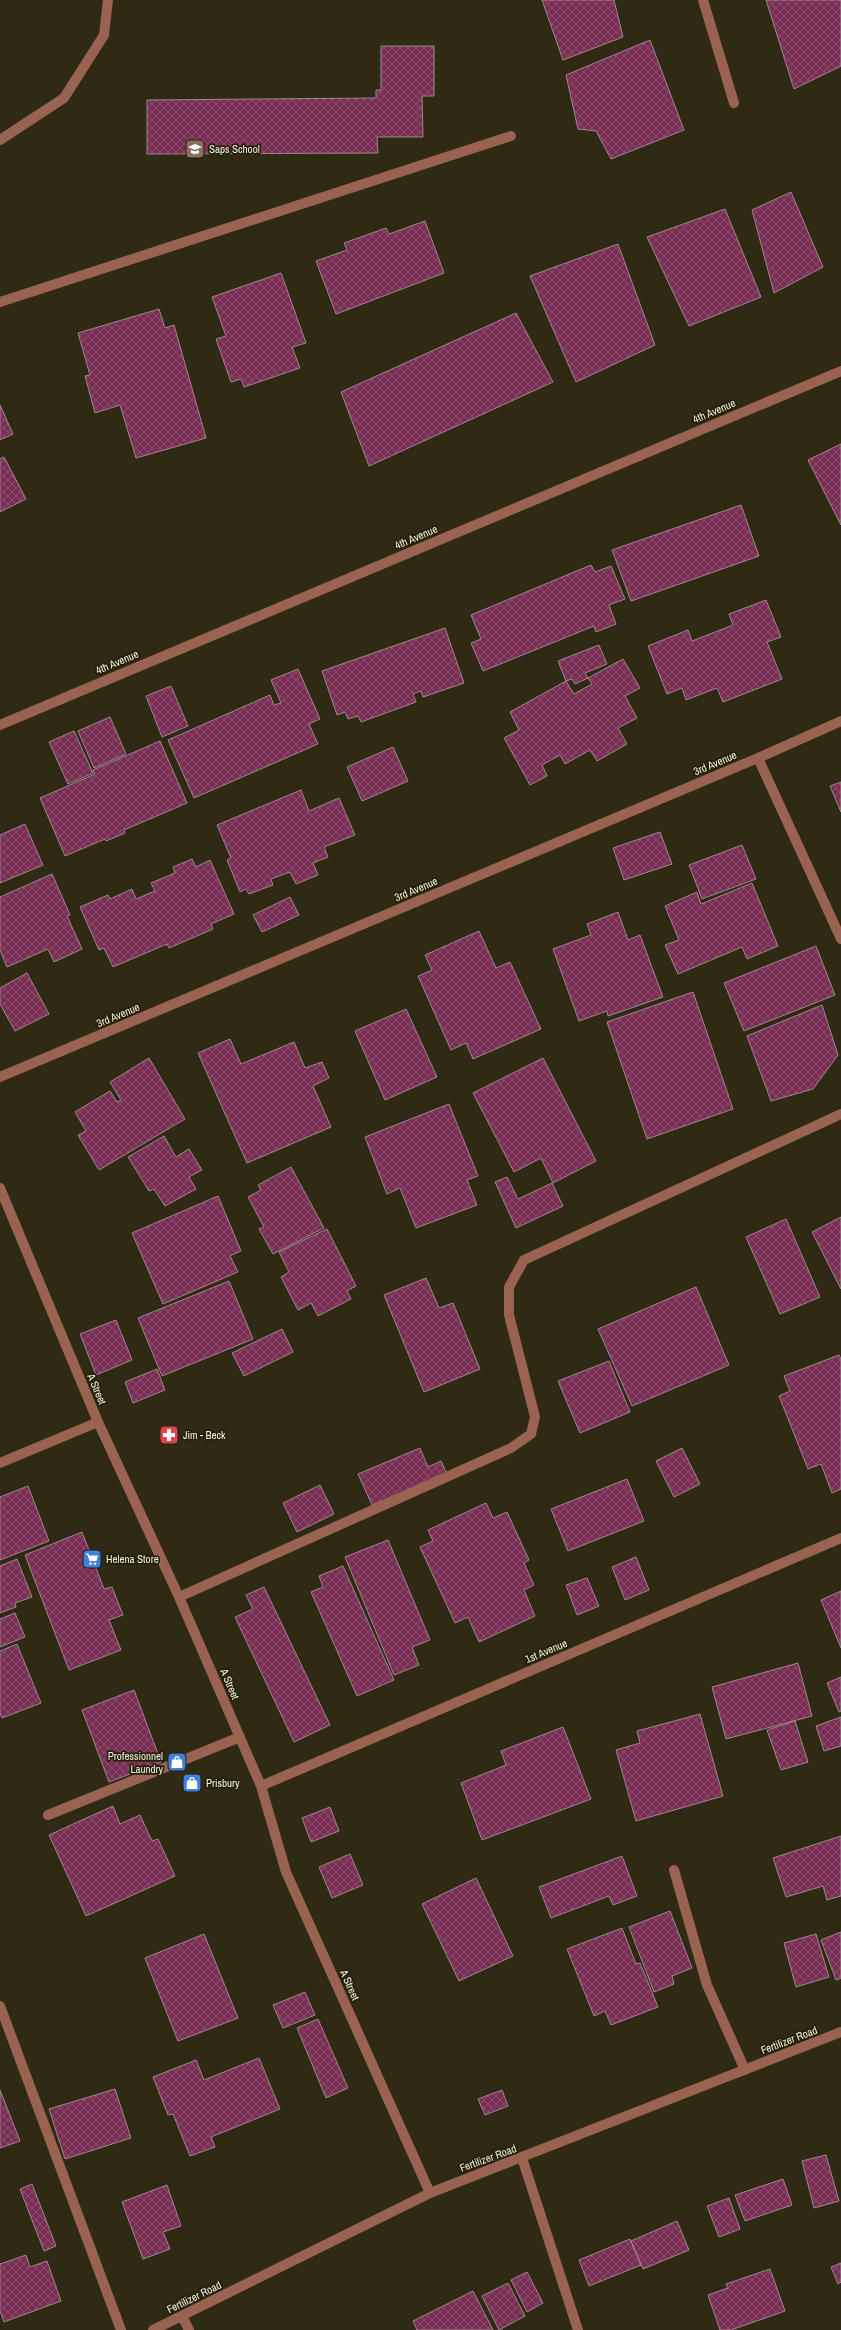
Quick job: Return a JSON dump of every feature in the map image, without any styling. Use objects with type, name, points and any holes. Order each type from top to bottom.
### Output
[{"type":"street","points":[[0,140],[64,98],[104,35],[108,0]]},
{"type":"street","points":[[703,0],[734,103]]},
{"type":"street","points":[[0,302],[511,136]]},
{"type":"street","name":"4th Avenue","points":[[0,725],[841,371]]},
{"type":"street","name":"3rd Avenue","points":[[0,1077],[758,758],[841,721]]},
{"type":"street","points":[[758,758],[841,939]]},
{"type":"street","points":[[179,1597],[511,1448],[531,1434],[535,1417],[509,1315],[509,1288],[524,1260],[841,1114]]},
{"type":"street","name":"A Street","points":[[0,1188],[4,1208],[98,1422],[179,1597],[261,1786],[286,1872],[430,2193]]},
{"type":"street","points":[[0,1463],[98,1422]]},
{"type":"street","name":"1st Avenue","points":[[261,1786],[841,1538]]},
{"type":"street","points":[[48,1815],[240,1737]]},
{"type":"street","points":[[674,1870],[707,1985],[745,2070]]},
{"type":"street","points":[[0,2006],[121,2330]]},
{"type":"street","name":"Fertilizer Road","points":[[153,2330],[430,2193],[841,2032]]},
{"type":"street","points":[[522,2158],[578,2330]]},
{"type":"street","points":[[182,2316],[189,2330]]},
{"type":"building","points":[[542,0],[614,0],[623,37],[563,60]]},
{"type":"building","points":[[766,0],[841,0],[841,66],[794,89]]},
{"type":"building","points":[[650,40],[684,130],[611,159],[596,131],[578,129],[566,75]]},
{"type":"building","points":[[381,46],[434,46],[434,96],[422,96],[423,137],[377,137],[378,153],[147,154],[147,100],[376,98],[376,90],[381,90]]},
{"type":"building","points":[[791,192],[823,267],[774,293],[752,210]]},
{"type":"building","points":[[725,209],[761,297],[689,326],[647,237]]},
{"type":"building","points":[[425,221],[444,273],[336,314],[316,261],[347,250],[344,243],[386,228],[389,234]]},
{"type":"building","points":[[618,244],[655,345],[576,382],[530,276]]},
{"type":"building","points":[[281,273],[306,343],[292,347],[300,368],[244,387],[241,379],[231,382],[216,339],[226,336],[212,297]]},
{"type":"building","points":[[159,309],[165,328],[174,325],[206,438],[136,458],[120,405],[95,413],[85,376],[90,375],[78,333]]},
{"type":"building","points":[[516,313],[553,382],[369,466],[341,392]]},
{"type":"building","points":[[0,405],[13,434],[0,440]]},
{"type":"building","points":[[841,444],[841,525],[808,460]]},
{"type":"building","points":[[4,457],[26,499],[0,512],[0,459]]},
{"type":"building","points":[[741,505],[759,556],[631,601],[612,550]]},
{"type":"building","points":[[591,565],[595,572],[611,566],[625,599],[609,605],[616,624],[596,632],[594,626],[483,671],[471,643],[481,639],[471,615]]},
{"type":"building","points":[[766,600],[781,637],[767,642],[782,679],[723,702],[717,688],[686,700],[682,688],[667,694],[648,646],[688,630],[692,641],[733,625],[729,614]]},
{"type":"building","points":[[445,628],[464,683],[423,697],[421,691],[413,694],[416,702],[361,722],[358,716],[348,719],[345,712],[337,715],[322,671]]},
{"type":"building","points":[[599,645],[607,664],[585,673],[588,678],[575,684],[572,679],[566,681],[558,661]]},
{"type":"building","points":[[623,659],[640,688],[625,696],[637,718],[618,728],[627,744],[597,761],[590,750],[565,764],[560,755],[542,765],[547,776],[530,785],[504,738],[519,730],[510,712],[566,681],[574,694],[592,684],[588,678]]},
{"type":"building","points":[[298,669],[320,719],[309,724],[318,744],[194,798],[168,740],[270,695],[274,705],[281,703],[271,680]]},
{"type":"building","points":[[171,686],[188,726],[162,737],[146,696]]},
{"type":"building","points":[[110,717],[126,754],[94,768],[78,731]]},
{"type":"building","points":[[74,731],[93,773],[68,784],[49,742]]},
{"type":"building","points":[[160,741],[187,803],[124,830],[125,833],[106,841],[105,839],[65,856],[40,798],[95,774],[93,770]]},
{"type":"building","points":[[393,747],[408,781],[362,801],[347,767]]},
{"type":"building","points":[[841,782],[841,812],[830,786]]},
{"type":"building","points":[[301,790],[309,811],[339,798],[355,835],[324,847],[328,857],[313,863],[318,875],[296,884],[290,872],[271,879],[273,885],[249,894],[246,889],[240,892],[227,860],[231,858],[217,825]]},
{"type":"building","points":[[25,824],[43,865],[0,883],[0,835]]},
{"type":"building","points":[[660,832],[672,864],[624,880],[613,848]]},
{"type":"building","points":[[742,845],[756,879],[702,899],[689,865]]},
{"type":"building","points":[[192,859],[196,867],[210,860],[234,914],[211,924],[213,929],[169,948],[167,944],[113,967],[104,948],[99,950],[80,907],[108,895],[110,899],[132,889],[136,899],[155,891],[151,883],[175,873],[173,867]]},
{"type":"building","points":[[52,874],[70,915],[67,916],[82,949],[54,962],[48,949],[7,967],[0,950],[0,897]]},
{"type":"building","points":[[752,883],[778,946],[747,959],[742,947],[678,974],[665,945],[679,940],[665,906],[697,892],[701,904]]},
{"type":"building","points":[[290,897],[299,915],[262,932],[253,915]]},
{"type":"building","points":[[618,912],[628,940],[640,935],[663,997],[608,1016],[607,1011],[579,1021],[553,949],[591,935],[587,924]]},
{"type":"building","points":[[479,931],[496,968],[510,962],[541,1029],[473,1059],[466,1043],[451,1050],[418,976],[432,970],[425,955]]},
{"type":"building","points":[[816,946],[835,995],[744,1031],[724,983]]},
{"type":"building","points":[[27,973],[49,1014],[15,1031],[0,1004],[0,988]]},
{"type":"building","points":[[693,992],[733,1109],[647,1139],[607,1022]]},
{"type":"building","points":[[822,1005],[838,1055],[813,1089],[771,1101],[747,1036]]},
{"type":"building","points":[[406,1009],[437,1077],[385,1100],[355,1031]]},
{"type":"building","points":[[230,1039],[241,1064],[294,1042],[305,1068],[322,1062],[329,1078],[313,1086],[331,1127],[247,1163],[198,1053]]},
{"type":"building","points":[[149,1058],[185,1119],[99,1170],[78,1135],[86,1131],[75,1112],[110,1091],[117,1102],[121,1100],[110,1082]]},
{"type":"building","points":[[543,1058],[596,1161],[553,1183],[541,1158],[514,1172],[473,1093]]},
{"type":"building","points":[[449,1104],[478,1176],[467,1180],[477,1205],[416,1228],[400,1188],[387,1194],[365,1137]]},
{"type":"building","points":[[164,1136],[176,1157],[189,1149],[202,1170],[189,1177],[196,1189],[165,1206],[154,1189],[149,1191],[128,1157]]},
{"type":"building","points":[[291,1167],[324,1228],[273,1254],[259,1229],[264,1227],[248,1197],[261,1190],[258,1185]]},
{"type":"building","points":[[507,1177],[518,1199],[552,1183],[563,1206],[516,1228],[495,1182]]},
{"type":"building","points":[[218,1196],[241,1251],[230,1256],[238,1272],[163,1304],[132,1233]]},
{"type":"building","points":[[841,1217],[841,1289],[812,1232]]},
{"type":"building","points":[[786,1219],[820,1297],[780,1314],[746,1237]]},
{"type":"building","points":[[327,1229],[356,1286],[347,1291],[351,1299],[318,1316],[311,1303],[298,1310],[281,1277],[289,1272],[279,1252]]},
{"type":"building","points":[[426,1278],[439,1308],[453,1303],[480,1369],[424,1392],[384,1295]]},
{"type":"building","points":[[229,1281],[253,1339],[162,1376],[138,1318]]},
{"type":"building","points":[[696,1287],[729,1365],[632,1406],[598,1329]]},
{"type":"building","points":[[116,1320],[132,1360],[96,1375],[80,1334]]},
{"type":"building","points":[[282,1329],[293,1352],[244,1376],[232,1353]]},
{"type":"building","points":[[839,1355],[841,1359],[841,1489],[832,1493],[821,1464],[808,1469],[779,1396],[790,1391],[784,1376]]},
{"type":"building","points":[[609,1361],[630,1412],[580,1433],[558,1381]]},
{"type":"building","points":[[157,1369],[165,1390],[133,1403],[125,1382]]},
{"type":"building","points":[[420,1448],[428,1467],[441,1461],[447,1474],[372,1505],[358,1474]]},
{"type":"building","points":[[682,1448],[700,1484],[674,1497],[656,1461]]},
{"type":"building","points":[[627,1479],[644,1521],[568,1551],[551,1509]]},
{"type":"building","points":[[320,1485],[334,1514],[297,1532],[283,1503]]},
{"type":"building","points":[[28,1486],[49,1541],[0,1560],[0,1497]]},
{"type":"building","points":[[486,1503],[493,1518],[507,1512],[529,1560],[524,1563],[534,1585],[524,1590],[535,1616],[479,1642],[468,1617],[455,1623],[420,1547],[433,1541],[428,1530]]},
{"type":"building","points":[[82,1532],[104,1589],[112,1587],[123,1615],[109,1620],[121,1650],[69,1670],[25,1555]]},
{"type":"building","points":[[388,1540],[430,1640],[412,1647],[419,1665],[394,1675],[345,1557]]},
{"type":"building","points":[[636,1557],[649,1590],[625,1600],[612,1567]]},
{"type":"building","points":[[17,1559],[32,1597],[15,1603],[16,1607],[0,1613],[0,1566]]},
{"type":"building","points":[[343,1566],[394,1680],[357,1696],[311,1592],[323,1587],[319,1576]]},
{"type":"building","points":[[587,1578],[599,1606],[577,1615],[566,1585]]},
{"type":"building","points":[[264,1587],[330,1725],[294,1742],[235,1617],[253,1609],[246,1595]]},
{"type":"building","points":[[841,1591],[841,1648],[821,1600]]},
{"type":"building","points":[[15,1613],[25,1637],[0,1647],[0,1619]]},
{"type":"building","points":[[17,1644],[41,1703],[2,1718],[0,1713],[0,1651]]},
{"type":"building","points":[[798,1663],[812,1716],[726,1739],[712,1687]]},
{"type":"building","points":[[841,1677],[841,1711],[839,1712],[827,1683]]},
{"type":"building","points":[[134,1690],[161,1762],[109,1782],[82,1710]]},
{"type":"building","points":[[700,1714],[723,1796],[636,1821],[616,1750],[640,1743],[637,1731]]},
{"type":"building","points":[[841,1717],[841,1746],[824,1751],[816,1726]]},
{"type":"building","points":[[795,1721],[808,1762],[781,1770],[767,1730]]},
{"type":"building","points":[[563,1727],[591,1799],[482,1840],[461,1783],[506,1765],[501,1751]]},
{"type":"building","points":[[113,1806],[120,1824],[140,1815],[152,1841],[158,1839],[175,1876],[86,1916],[49,1835]]},
{"type":"building","points":[[330,1807],[339,1831],[311,1842],[302,1818]]},
{"type":"building","points":[[841,1836],[841,1896],[827,1900],[823,1886],[786,1897],[773,1858]]},
{"type":"building","points":[[350,1854],[363,1885],[332,1898],[319,1867]]},
{"type":"building","points":[[622,1856],[637,1896],[613,1905],[609,1896],[551,1918],[539,1887]]},
{"type":"building","points":[[476,1878],[513,1956],[459,1981],[422,1904]]},
{"type":"building","points":[[670,1911],[692,1968],[672,1976],[674,1984],[654,1992],[629,1927]]},
{"type":"building","points":[[622,1928],[636,1964],[640,1963],[658,2007],[611,2025],[605,2011],[594,2016],[567,1949]]},
{"type":"building","points":[[841,1932],[841,1978],[836,1980],[821,1940]]},
{"type":"building","points":[[204,1934],[238,2018],[178,2041],[145,1958]]},
{"type":"building","points":[[816,1934],[829,1977],[796,1987],[784,1943]]},
{"type":"building","points":[[305,1992],[315,2015],[283,2028],[273,2005]]},
{"type":"building","points":[[318,2019],[348,2088],[326,2098],[297,2028]]},
{"type":"building","points":[[259,2058],[280,2109],[211,2137],[215,2147],[190,2156],[173,2114],[168,2115],[153,2077],[196,2060],[204,2080]]},
{"type":"building","points":[[115,2089],[131,2138],[65,2159],[49,2109]]},
{"type":"building","points":[[0,2090],[20,2141],[0,2148]]},
{"type":"building","points":[[502,2090],[508,2106],[485,2115],[478,2099]]},
{"type":"building","points":[[826,2155],[839,2201],[814,2208],[802,2161]]},
{"type":"building","points":[[783,2179],[792,2205],[745,2221],[735,2195]]},
{"type":"building","points":[[32,2184],[56,2246],[44,2251],[20,2189]]},
{"type":"building","points":[[167,2185],[181,2226],[163,2232],[170,2249],[143,2259],[122,2202]]},
{"type":"building","points":[[729,2198],[740,2229],[719,2237],[707,2206]]},
{"type":"building","points":[[677,2221],[689,2250],[643,2269],[631,2241]]},
{"type":"building","points":[[630,2239],[641,2265],[589,2286],[579,2260]]},
{"type":"building","points":[[26,2255],[30,2267],[47,2261],[61,2301],[4,2322],[0,2311],[0,2264]]},
{"type":"building","points":[[841,2263],[841,2282],[838,2284],[831,2267]]},
{"type":"building","points":[[770,2269],[785,2311],[731,2330],[720,2330],[708,2295],[728,2288],[726,2284]]},
{"type":"building","points":[[527,2272],[543,2303],[527,2312],[511,2280]]},
{"type":"building","points":[[508,2283],[525,2316],[499,2330],[482,2296]]},
{"type":"building","points":[[473,2291],[493,2330],[417,2330],[413,2321]]},
{"type":"place","name":"Saps School","points":[[195,149]]},
{"type":"place","name":"Jim - Beck","points":[[169,1435]]},
{"type":"place","name":"Helena Store","points":[[92,1559]]},
{"type":"place","name":"Professionnel Laundry","points":[[177,1762]]},
{"type":"place","name":"Prisbury","points":[[192,1783]]}]
